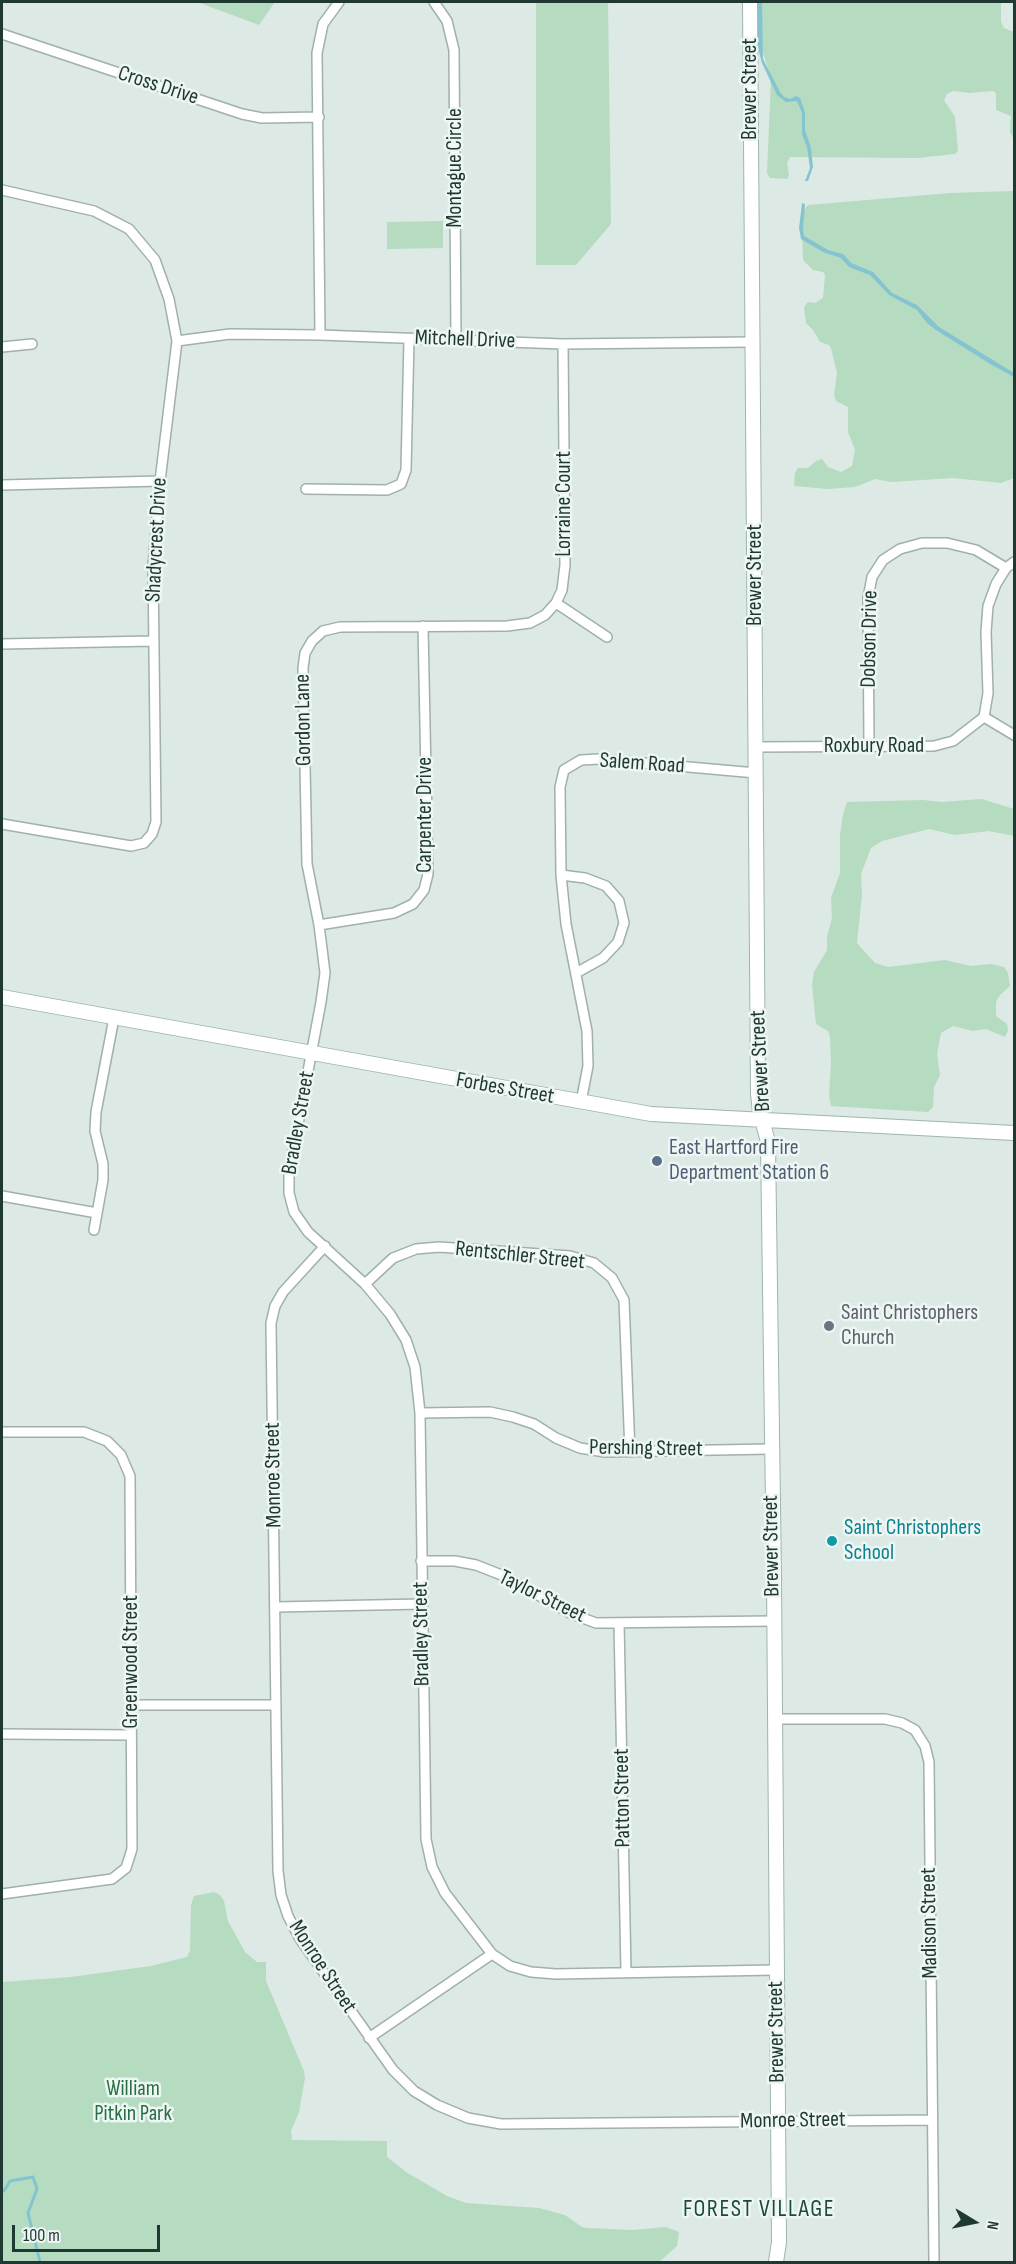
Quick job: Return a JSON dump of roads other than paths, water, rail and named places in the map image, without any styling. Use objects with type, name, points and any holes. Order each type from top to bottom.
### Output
[{"type":"main road","name":"Brewer Street","points":[[750,2],[758,1094],[768,1142],[779,2242],[776,2262]]},
{"type":"main road","name":"Forbes Street","points":[[2,997],[664,1116],[1014,1132]]},
{"type":"street","points":[[320,335],[317,53],[323,24],[339,2]]},
{"type":"street","name":"Montague Circle","points":[[434,2],[447,21],[454,50],[456,339]]},
{"type":"street","name":"Cross Drive","points":[[2,34],[242,114],[262,118],[319,117]]},
{"type":"street","name":"Shadycrest Drive","points":[[2,190],[94,211],[129,229],[155,260],[169,299],[177,341],[160,481],[153,566],[156,822],[152,834],[144,843],[131,846],[2,827]]},
{"type":"street","name":"Mitchell Drive","points":[[177,341],[230,334],[563,344],[753,342]]},
{"type":"street","points":[[306,489],[387,490],[401,484],[406,470],[409,339]]},
{"type":"street","points":[[2,347],[32,344]]},
{"type":"street","name":"Lorraine Court","points":[[556,603],[562,590],[565,565],[563,344]]},
{"type":"street","points":[[2,485],[160,481]]},
{"type":"street","name":"Dobson Drive","points":[[869,745],[868,598],[872,577],[883,560],[900,549],[922,543],[947,543],[976,550],[1010,565]]},
{"type":"street","points":[[1010,565],[996,584],[988,606],[986,632],[988,693],[984,717],[1014,735]]},
{"type":"street","points":[[556,603],[607,637]]},
{"type":"street","name":"Gordon Lane","points":[[311,1054],[325,973],[319,925],[307,864],[303,668],[305,653],[322,631],[340,627],[507,626],[530,623],[545,615],[556,603]]},
{"type":"street","name":"Carpenter Drive","points":[[319,925],[394,913],[413,904],[424,890],[428,874],[423,626]]},
{"type":"street","points":[[2,644],[153,641]]},
{"type":"street","name":"Roxbury Road","points":[[756,747],[934,746],[953,741],[984,717]]},
{"type":"street","name":"Salem Road","points":[[581,1102],[588,1066],[587,1031],[566,924],[561,875],[560,787],[564,770],[581,760],[599,759],[756,772]]},
{"type":"street","points":[[561,875],[585,878],[606,886],[620,901],[624,923],[618,942],[603,958],[576,973]]},
{"type":"street","points":[[94,1230],[104,1164],[95,1131],[96,1112],[114,1018]]},
{"type":"street","name":"Bradley Street","points":[[311,1054],[289,1172],[289,1193],[294,1212],[308,1232],[365,1284],[390,1314],[406,1340],[415,1367],[420,1413],[426,1839],[432,1867],[445,1893],[492,1954],[510,1966],[531,1972],[776,1970]]},
{"type":"street","points":[[2,1196],[97,1213]]},
{"type":"street","name":"Monroe Street","points":[[325,1246],[283,1292],[275,1306],[271,1323],[278,1871],[281,1895],[288,1916],[300,1939],[393,2070],[414,2091],[437,2105],[468,2118],[501,2124],[932,2120]]},
{"type":"street","name":"Rentschler Street","points":[[365,1284],[393,1258],[416,1249],[439,1247],[558,1256],[594,1263],[612,1278],[624,1300],[630,1452]]},
{"type":"street","name":"Pershing Street","points":[[420,1413],[490,1412],[534,1424],[556,1438],[580,1448],[605,1452],[771,1449]]},
{"type":"street","name":"Greenwood Street","points":[[2,1432],[84,1432],[107,1441],[121,1455],[130,1476],[132,1850],[126,1868],[112,1879],[2,1894]]},
{"type":"street","name":"Taylor Street","points":[[421,1561],[455,1561],[476,1565],[504,1576],[572,1614],[596,1623],[773,1622]]},
{"type":"street","points":[[276,1607],[422,1604]]},
{"type":"street","name":"Patton Street","points":[[619,1623],[626,1972]]},
{"type":"street","points":[[131,1705],[276,1705]]},
{"type":"street","name":"Madison Street","points":[[774,1719],[885,1719],[902,1723],[915,1730],[925,1746],[929,1762],[934,2262]]},
{"type":"street","points":[[2,1734],[130,1735]]},
{"type":"street","points":[[369,2038],[492,1954]]},
{"type":"water","points":[[757,2],[762,2],[763,59],[780,92],[784,97],[790,99],[796,96],[800,98],[805,112],[805,130],[811,148],[813,167],[808,181],[805,181],[810,168],[807,147],[802,134],[802,113],[797,101],[786,102],[777,95],[762,63],[758,48]]},
{"type":"water","points":[[802,203],[805,204],[804,236],[828,250],[843,254],[851,263],[873,272],[892,293],[917,305],[939,327],[1014,373],[1014,377],[936,330],[917,310],[889,295],[870,275],[849,267],[841,258],[823,252],[801,239],[799,228]]},
{"type":"waterway","points":[[2,2191],[10,2181],[33,2177],[37,2189],[28,2213],[40,2262]]},
{"type":"place","name":"East Hartford Fire Department Station 6","points":[[657,1161]]},
{"type":"place","name":"Saint Christophers Church","points":[[829,1326]]},
{"type":"place","name":"Saint Christophers School","points":[[832,1541]]},
{"type":"district","name":"FOREST VILLAGE","points":[[759,2210]]},
{"type":"park label","name":"William Pitkin Park","points":[[133,2102]]}]
